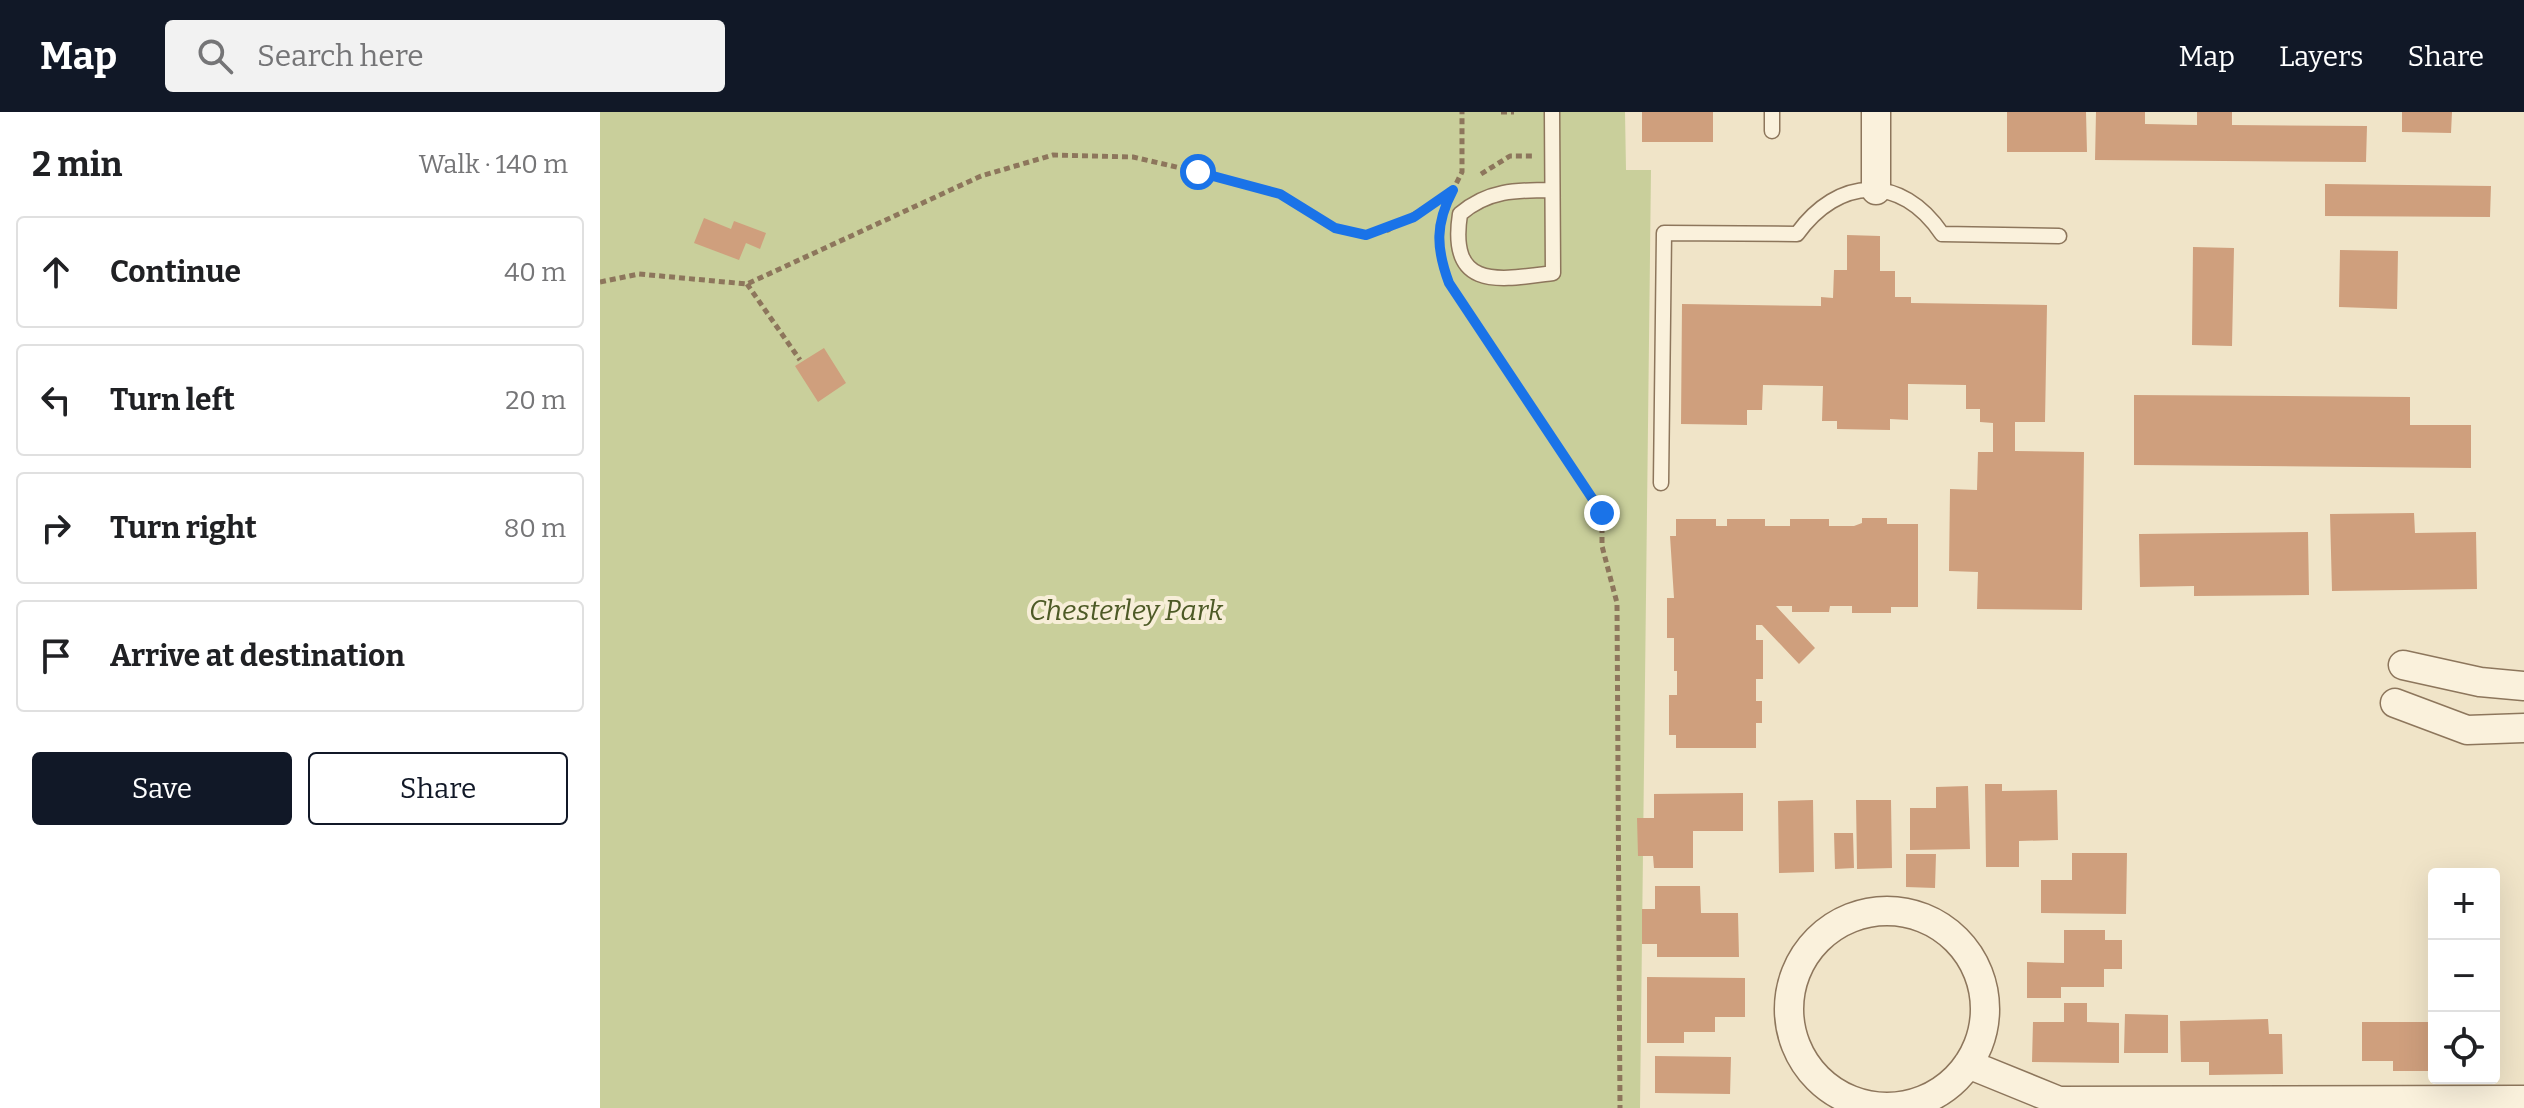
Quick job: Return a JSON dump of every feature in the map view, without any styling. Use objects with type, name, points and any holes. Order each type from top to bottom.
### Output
[{"type":"street","points":[[1876,112],[1876,190]]},
{"type":"street","points":[[2403,665],[2480,682],[2524,686]]},
{"type":"street","points":[[2395,703],[2467,730],[2524,728]]},
{"type":"street","points":[[1872,911],[1905,912],[1935,923],[1966,953],[1978,971],[1985,1003],[1982,1035],[1968,1064],[1945,1088],[1917,1102],[1885,1107],[1853,1101],[1825,1085],[1803,1061],[1791,1031],[1790,1009],[1797,968],[1816,941],[1852,918],[1872,911]]},
{"type":"street","points":[[1968,1064],[2059,1101],[2524,1100]]},
{"type":"lane","points":[[1552,112],[1553,273],[1494,280],[1468,268],[1456,239],[1460,214],[1477,199],[1508,190],[1552,190]]},
{"type":"lane","points":[[1772,112],[1772,131]]},
{"type":"lane","points":[[1661,483],[1664,233],[1797,234],[1813,211],[1836,196],[1866,188],[1898,194],[1931,216],[1942,234],[2059,236]]},
{"type":"path","points":[[1447,202],[1462,172],[1462,112]]},
{"type":"path","points":[[1501,112],[1514,112]]},
{"type":"path","points":[[600,282],[639,274],[747,284],[981,176],[1053,155],[1133,157],[1198,172],[1280,194],[1335,228],[1366,235],[1414,217],[1466,182]]},
{"type":"path","points":[[1475,177],[1510,156],[1552,156]]},
{"type":"path","points":[[1444,269],[1449,283],[1602,513],[1602,546],[1617,603],[1620,1108]]},
{"type":"path","points":[[747,284],[800,360]]},
{"type":"green space","name":"Chesterley Park","points":[[600,112],[1625,112],[1626,170],[1651,170],[1640,1108],[600,1108]]},
{"type":"building","points":[[1642,112],[1713,112],[1713,142],[1642,142]]},
{"type":"building","points":[[2007,112],[2086,112],[2087,152],[2007,152]]},
{"type":"building","points":[[2096,112],[2145,112],[2145,124],[2197,125],[2197,112],[2232,112],[2232,125],[2367,126],[2366,162],[2095,160]]},
{"type":"building","points":[[2402,112],[2452,112],[2451,133],[2402,132]]},
{"type":"building","points":[[2325,184],[2491,186],[2490,217],[2325,216]]},
{"type":"building","points":[[704,218],[731,229],[734,221],[766,233],[760,249],[746,243],[739,260],[694,243]]},
{"type":"building","points":[[1847,235],[1880,236],[1880,271],[1895,271],[1895,297],[1911,297],[1911,303],[2047,305],[2045,422],[2015,422],[2015,451],[2084,452],[2082,610],[1977,609],[1978,572],[1949,571],[1950,489],[1977,490],[1978,452],[1993,452],[1993,423],[1980,422],[1980,409],[1966,409],[1966,385],[1908,384],[1908,420],[1890,419],[1890,430],[1837,429],[1837,421],[1822,421],[1823,386],[1763,385],[1762,410],[1747,410],[1747,425],[1681,424],[1682,304],[1821,306],[1821,297],[1833,298],[1834,270],[1847,270]]},
{"type":"building","points":[[2193,247],[2234,248],[2232,346],[2192,345]]},
{"type":"building","points":[[2340,250],[2398,251],[2397,309],[2339,307]]},
{"type":"building","points":[[824,348],[846,383],[818,402],[795,366]]},
{"type":"building","points":[[2134,395],[2410,397],[2410,425],[2471,425],[2471,468],[2134,465]]},
{"type":"building","points":[[2414,513],[2415,533],[2476,532],[2477,589],[2332,591],[2330,514]]},
{"type":"building","points":[[1862,518],[1887,518],[1887,524],[1918,524],[1918,607],[1891,607],[1891,613],[1852,613],[1852,606],[1830,606],[1829,612],[1792,612],[1792,606],[1776,606],[1815,648],[1799,664],[1762,625],[1756,625],[1756,640],[1763,640],[1763,679],[1756,679],[1756,701],[1762,701],[1762,723],[1756,723],[1756,748],[1676,748],[1676,735],[1669,735],[1669,695],[1677,695],[1677,671],[1674,671],[1674,638],[1667,638],[1667,598],[1674,598],[1670,536],[1676,536],[1676,519],[1716,519],[1716,526],[1727,526],[1727,519],[1765,519],[1765,526],[1790,526],[1790,519],[1829,519],[1829,526],[1854,526],[1862,523]]},
{"type":"building","points":[[2308,532],[2309,595],[2194,596],[2194,586],[2140,587],[2139,534]]},
{"type":"building","points":[[1985,784],[2002,784],[2002,791],[2057,790],[2058,840],[2019,841],[2019,867],[1986,867]]},
{"type":"building","points":[[1968,786],[1970,849],[1910,850],[1910,808],[1936,808],[1936,787]]},
{"type":"building","points":[[1743,793],[1743,831],[1693,831],[1693,868],[1654,868],[1653,856],[1638,856],[1637,818],[1654,818],[1654,794]]},
{"type":"building","points":[[1813,800],[1814,872],[1779,873],[1778,801]]},
{"type":"building","points":[[1856,800],[1891,800],[1892,868],[1857,869]]},
{"type":"building","points":[[1834,833],[1853,833],[1854,868],[1835,869]]},
{"type":"building","points":[[2072,853],[2127,853],[2126,914],[2041,913],[2041,880],[2072,880]]},
{"type":"building","points":[[1906,854],[1936,854],[1935,888],[1906,887]]},
{"type":"building","points":[[1655,886],[1700,886],[1701,913],[1738,913],[1739,957],[1657,957],[1657,944],[1642,944],[1642,909],[1655,909]]},
{"type":"building","points":[[2064,930],[2105,930],[2105,940],[2122,940],[2122,969],[2104,969],[2104,987],[2061,987],[2061,998],[2027,998],[2027,962],[2064,963]]},
{"type":"building","points":[[1647,977],[1745,978],[1745,1017],[1715,1017],[1715,1032],[1684,1032],[1684,1043],[1647,1043]]},
{"type":"building","points":[[2064,1003],[2087,1003],[2087,1022],[2119,1023],[2119,1063],[2032,1062],[2033,1022],[2064,1022]]},
{"type":"building","points":[[2125,1014],[2168,1015],[2168,1053],[2124,1053]]},
{"type":"building","points":[[2268,1019],[2269,1034],[2282,1034],[2283,1074],[2209,1075],[2209,1062],[2181,1062],[2180,1021]]},
{"type":"building","points":[[2362,1022],[2428,1022],[2428,1071],[2393,1071],[2393,1061],[2362,1061]]},
{"type":"building","points":[[1655,1056],[1731,1057],[1730,1094],[1655,1093]]},
{"type":"route","points":[[1198,172],[1280,194],[1335,228],[1366,235],[1388,230],[1414,217],[1453,190],[1437,229],[1439,256],[1449,283],[1602,513]]}]
